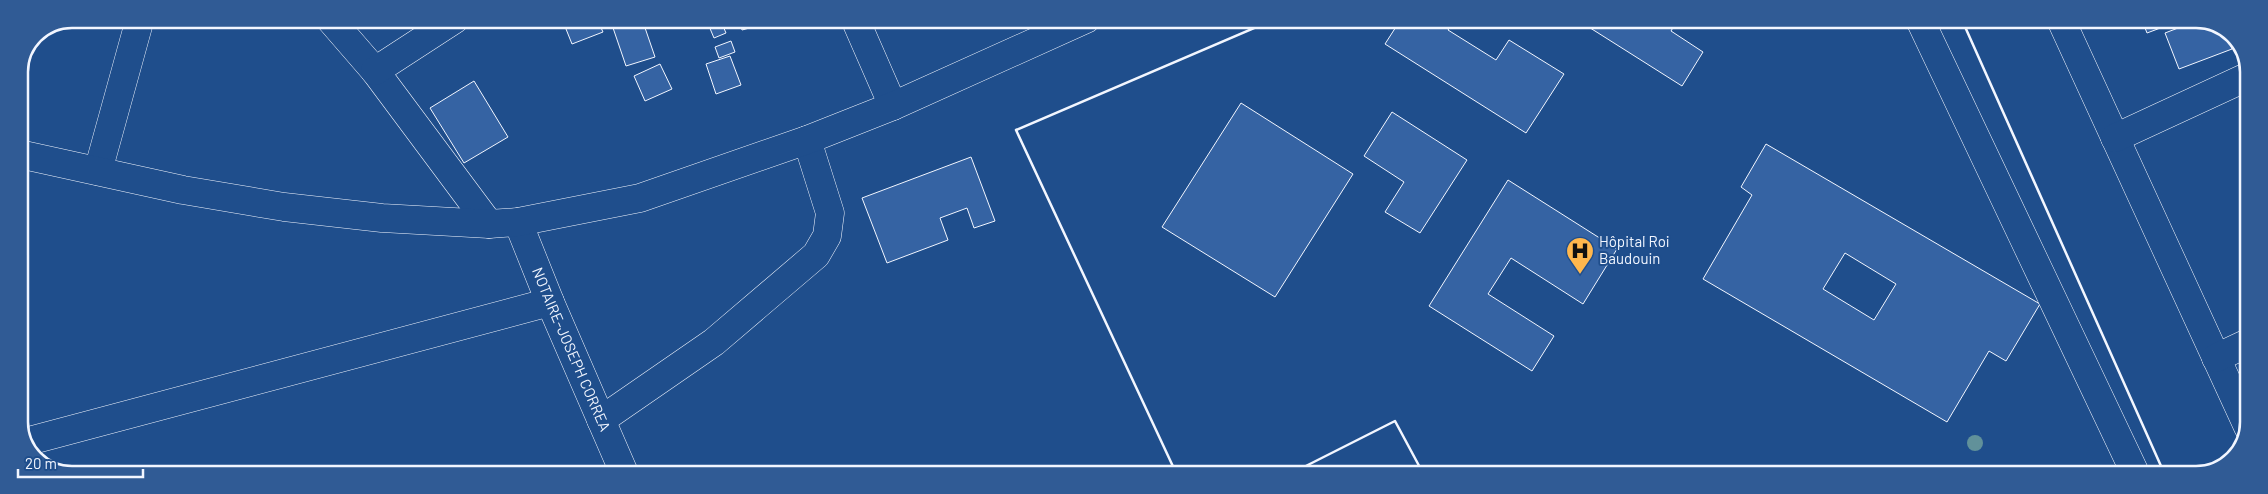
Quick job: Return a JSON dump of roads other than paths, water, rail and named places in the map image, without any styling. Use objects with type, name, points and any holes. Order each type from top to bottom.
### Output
[{"type":"street","points":[[98,171],[138,28]]},
{"type":"street","points":[[338,28],[375,71],[489,224]]},
{"type":"street","points":[[375,71],[441,28]]},
{"type":"street","points":[[859,28],[892,106]]},
{"type":"street","points":[[28,156],[183,190],[284,207],[382,218],[489,224],[518,222],[640,198],[807,140],[892,106],[1066,28]]},
{"type":"street","points":[[1924,28],[2132,466]]},
{"type":"street","points":[[2065,28],[2240,410]]},
{"type":"street","points":[[2115,138],[2240,80]]},
{"type":"street","points":[[601,420],[714,342],[816,255],[827,236],[830,213],[807,140]]},
{"type":"street","name":"NOTAIRE-JOSEPH CORREA","points":[[518,222],[550,302],[621,466]]},
{"type":"street","points":[[32,441],[550,302]]},
{"type":"street","points":[[2216,358],[2240,347]]},
{"type":"place","name":"Hôpital Roi Baudouin","points":[[1580,275]]}]
